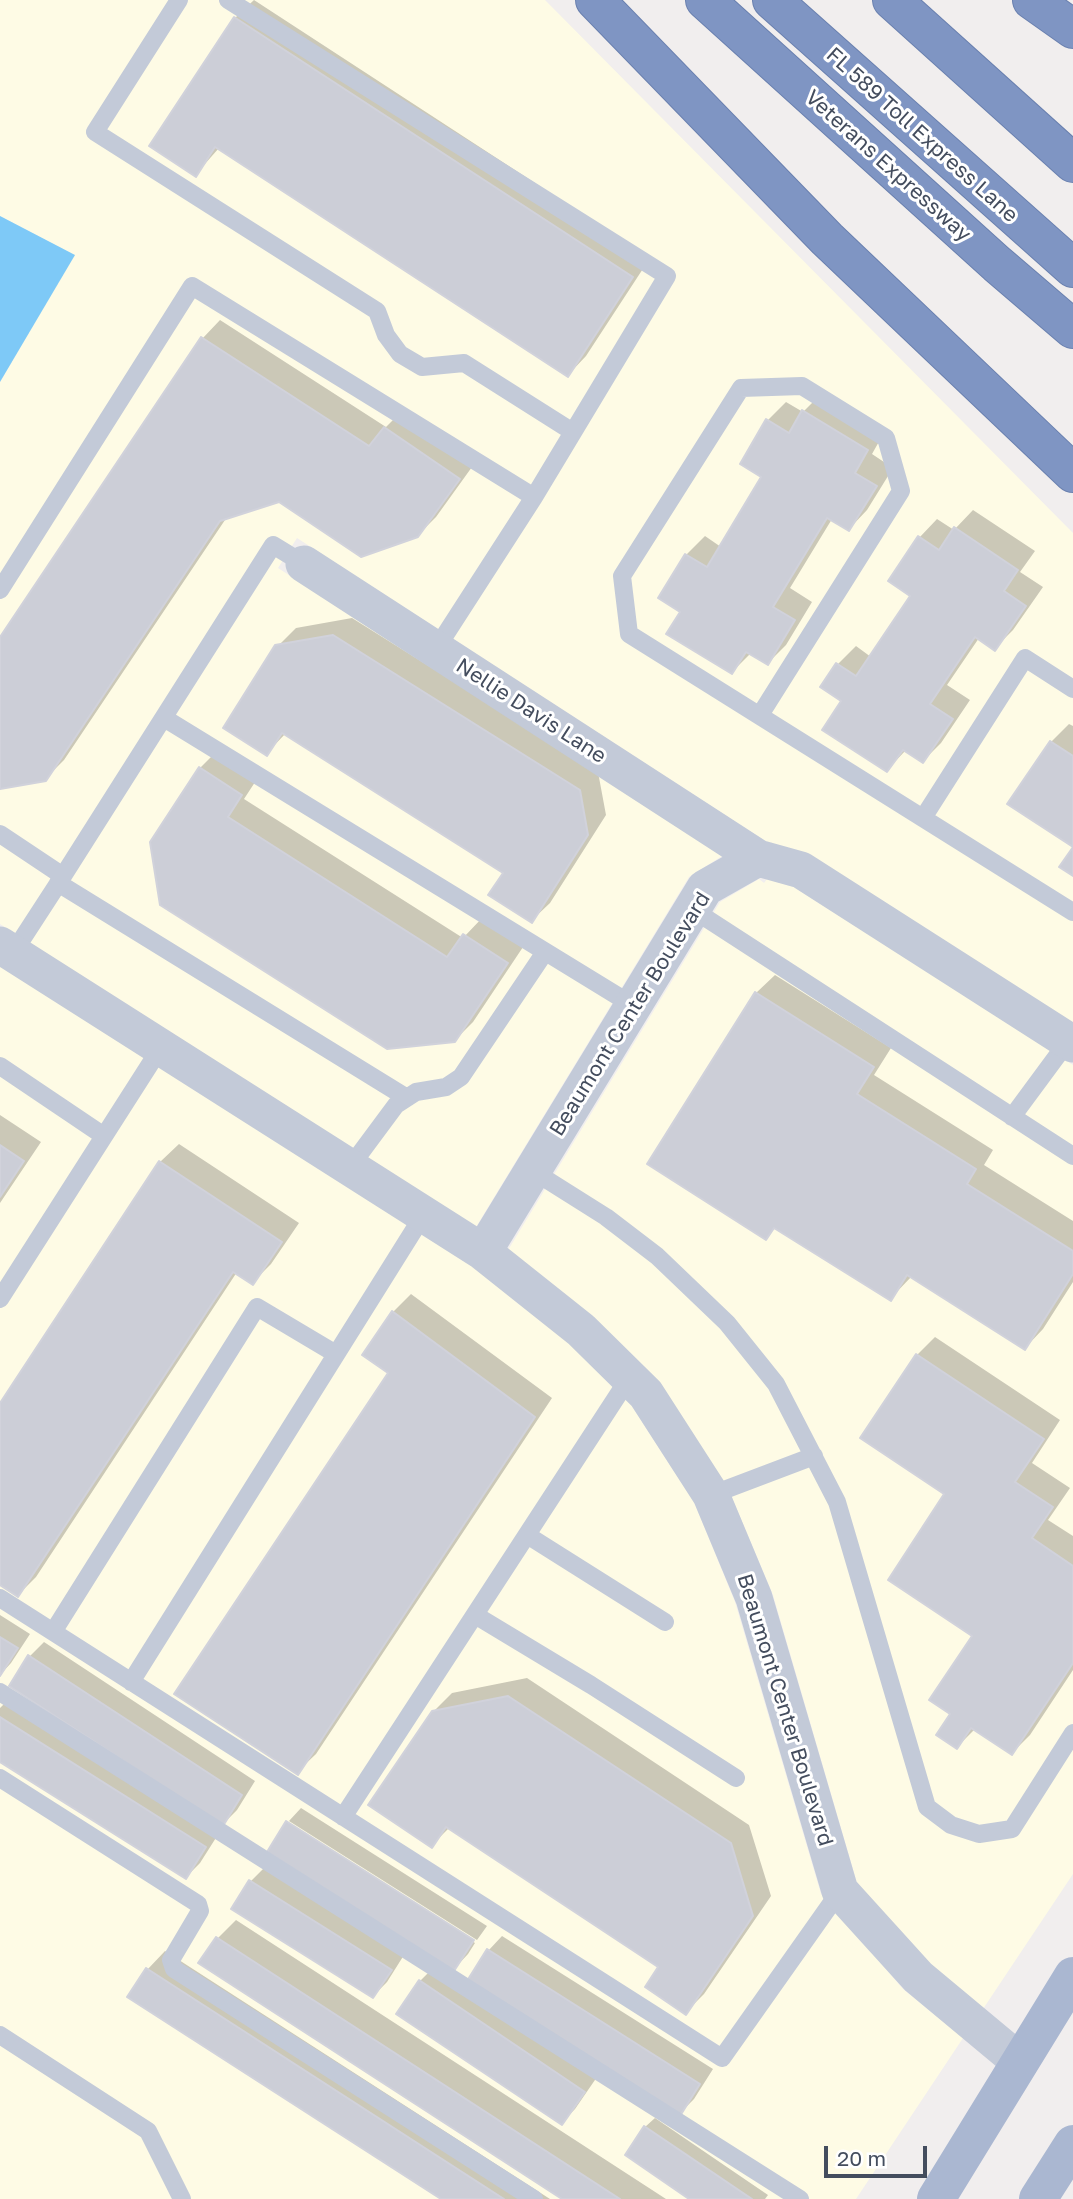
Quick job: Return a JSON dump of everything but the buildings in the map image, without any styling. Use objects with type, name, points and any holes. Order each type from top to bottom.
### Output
[{"type":"highway","points":[[595,0],[827,239],[1073,473]]},
{"type":"highway","name":"Veterans Expressway","points":[[705,0],[997,264],[1073,328]]},
{"type":"highway","name":"FL 589 Toll Express Lane","points":[[772,0],[1073,268]]},
{"type":"highway","points":[[892,0],[1073,163]]},
{"type":"highway","points":[[1032,0],[1073,29]]},
{"type":"main road","points":[[936,2199],[1073,1976]]},
{"type":"main road","points":[[1038,2199],[1073,2144]]},
{"type":"street","name":"Nellie Davis Lane","points":[[304,564],[758,858]]},
{"type":"street","name":"Beaumont Center Boulevard","points":[[483,1252],[705,888],[758,858]]},
{"type":"street","points":[[758,858],[801,870],[1071,1040]]},
{"type":"street","name":"Beaumont Center Boulevard","points":[[6,949],[483,1252],[581,1330],[646,1394],[711,1495],[754,1598],[840,1891],[918,1978],[1020,2062]]},
{"type":"lane","points":[[179,0],[95,132],[377,311],[386,335],[400,354],[422,367],[464,363],[573,432]]},
{"type":"lane","points":[[228,0],[667,276],[534,497],[436,649]]},
{"type":"lane","points":[[0,590],[192,286],[534,497]]},
{"type":"lane","points":[[760,715],[901,491],[886,439],[802,386],[741,388],[622,576],[629,634],[1073,912]]},
{"type":"lane","points":[[6,949],[61,880],[273,545],[304,564]]},
{"type":"lane","points":[[922,818],[1025,658],[1073,689]]},
{"type":"lane","points":[[164,718],[634,1006]]},
{"type":"lane","points":[[0,834],[61,880],[407,1098]]},
{"type":"lane","points":[[692,909],[1073,1156]]},
{"type":"lane","points":[[350,1167],[396,1105],[416,1092],[446,1087],[461,1077],[545,952]]},
{"type":"lane","points":[[1012,1116],[1071,1040]]},
{"type":"lane","points":[[0,1299],[161,1047]]},
{"type":"lane","points":[[0,1066],[104,1136]]},
{"type":"lane","points":[[533,1171],[606,1217],[657,1256],[727,1323],[776,1384],[837,1502],[927,1807],[951,1825],[979,1835],[1012,1829],[1073,1733]]},
{"type":"lane","points":[[131,1682],[424,1214]]},
{"type":"lane","points":[[53,1632],[257,1307],[336,1354]]},
{"type":"lane","points":[[343,1817],[629,1378]]},
{"type":"lane","points":[[711,1495],[814,1456]]},
{"type":"lane","points":[[527,1535],[665,1622]]},
{"type":"lane","points":[[0,1598],[722,2058],[840,1891]]},
{"type":"lane","points":[[475,1615],[675,1737],[736,1778]]},
{"type":"lane","points":[[0,1692],[798,2198]]},
{"type":"lane","points":[[0,1778],[198,1904],[200,1911],[171,1959],[174,1969],[534,2199]]},
{"type":"lane","points":[[0,2035],[148,2131],[183,2199]]},
{"type":"shaded area","points":[[0,0],[545,0],[1073,533],[1073,1023],[765,841],[297,538],[278,568],[722,856],[689,877],[476,1227],[0,924],[0,382],[74,255],[0,216]]},
{"type":"shaded area","points":[[759,879],[764,883],[767,879],[794,887],[1073,1065],[1073,1874],[983,2009],[931,1965],[857,1883],[773,1595],[727,1486],[508,1250],[720,902]]},
{"type":"shaded area","points":[[0,966],[473,1267],[568,1342],[631,1405],[694,1502],[735,1602],[821,1894],[903,1989],[963,2038],[856,2199],[0,2199]]},
{"type":"water","points":[[0,216],[75,255],[0,382]]}]
